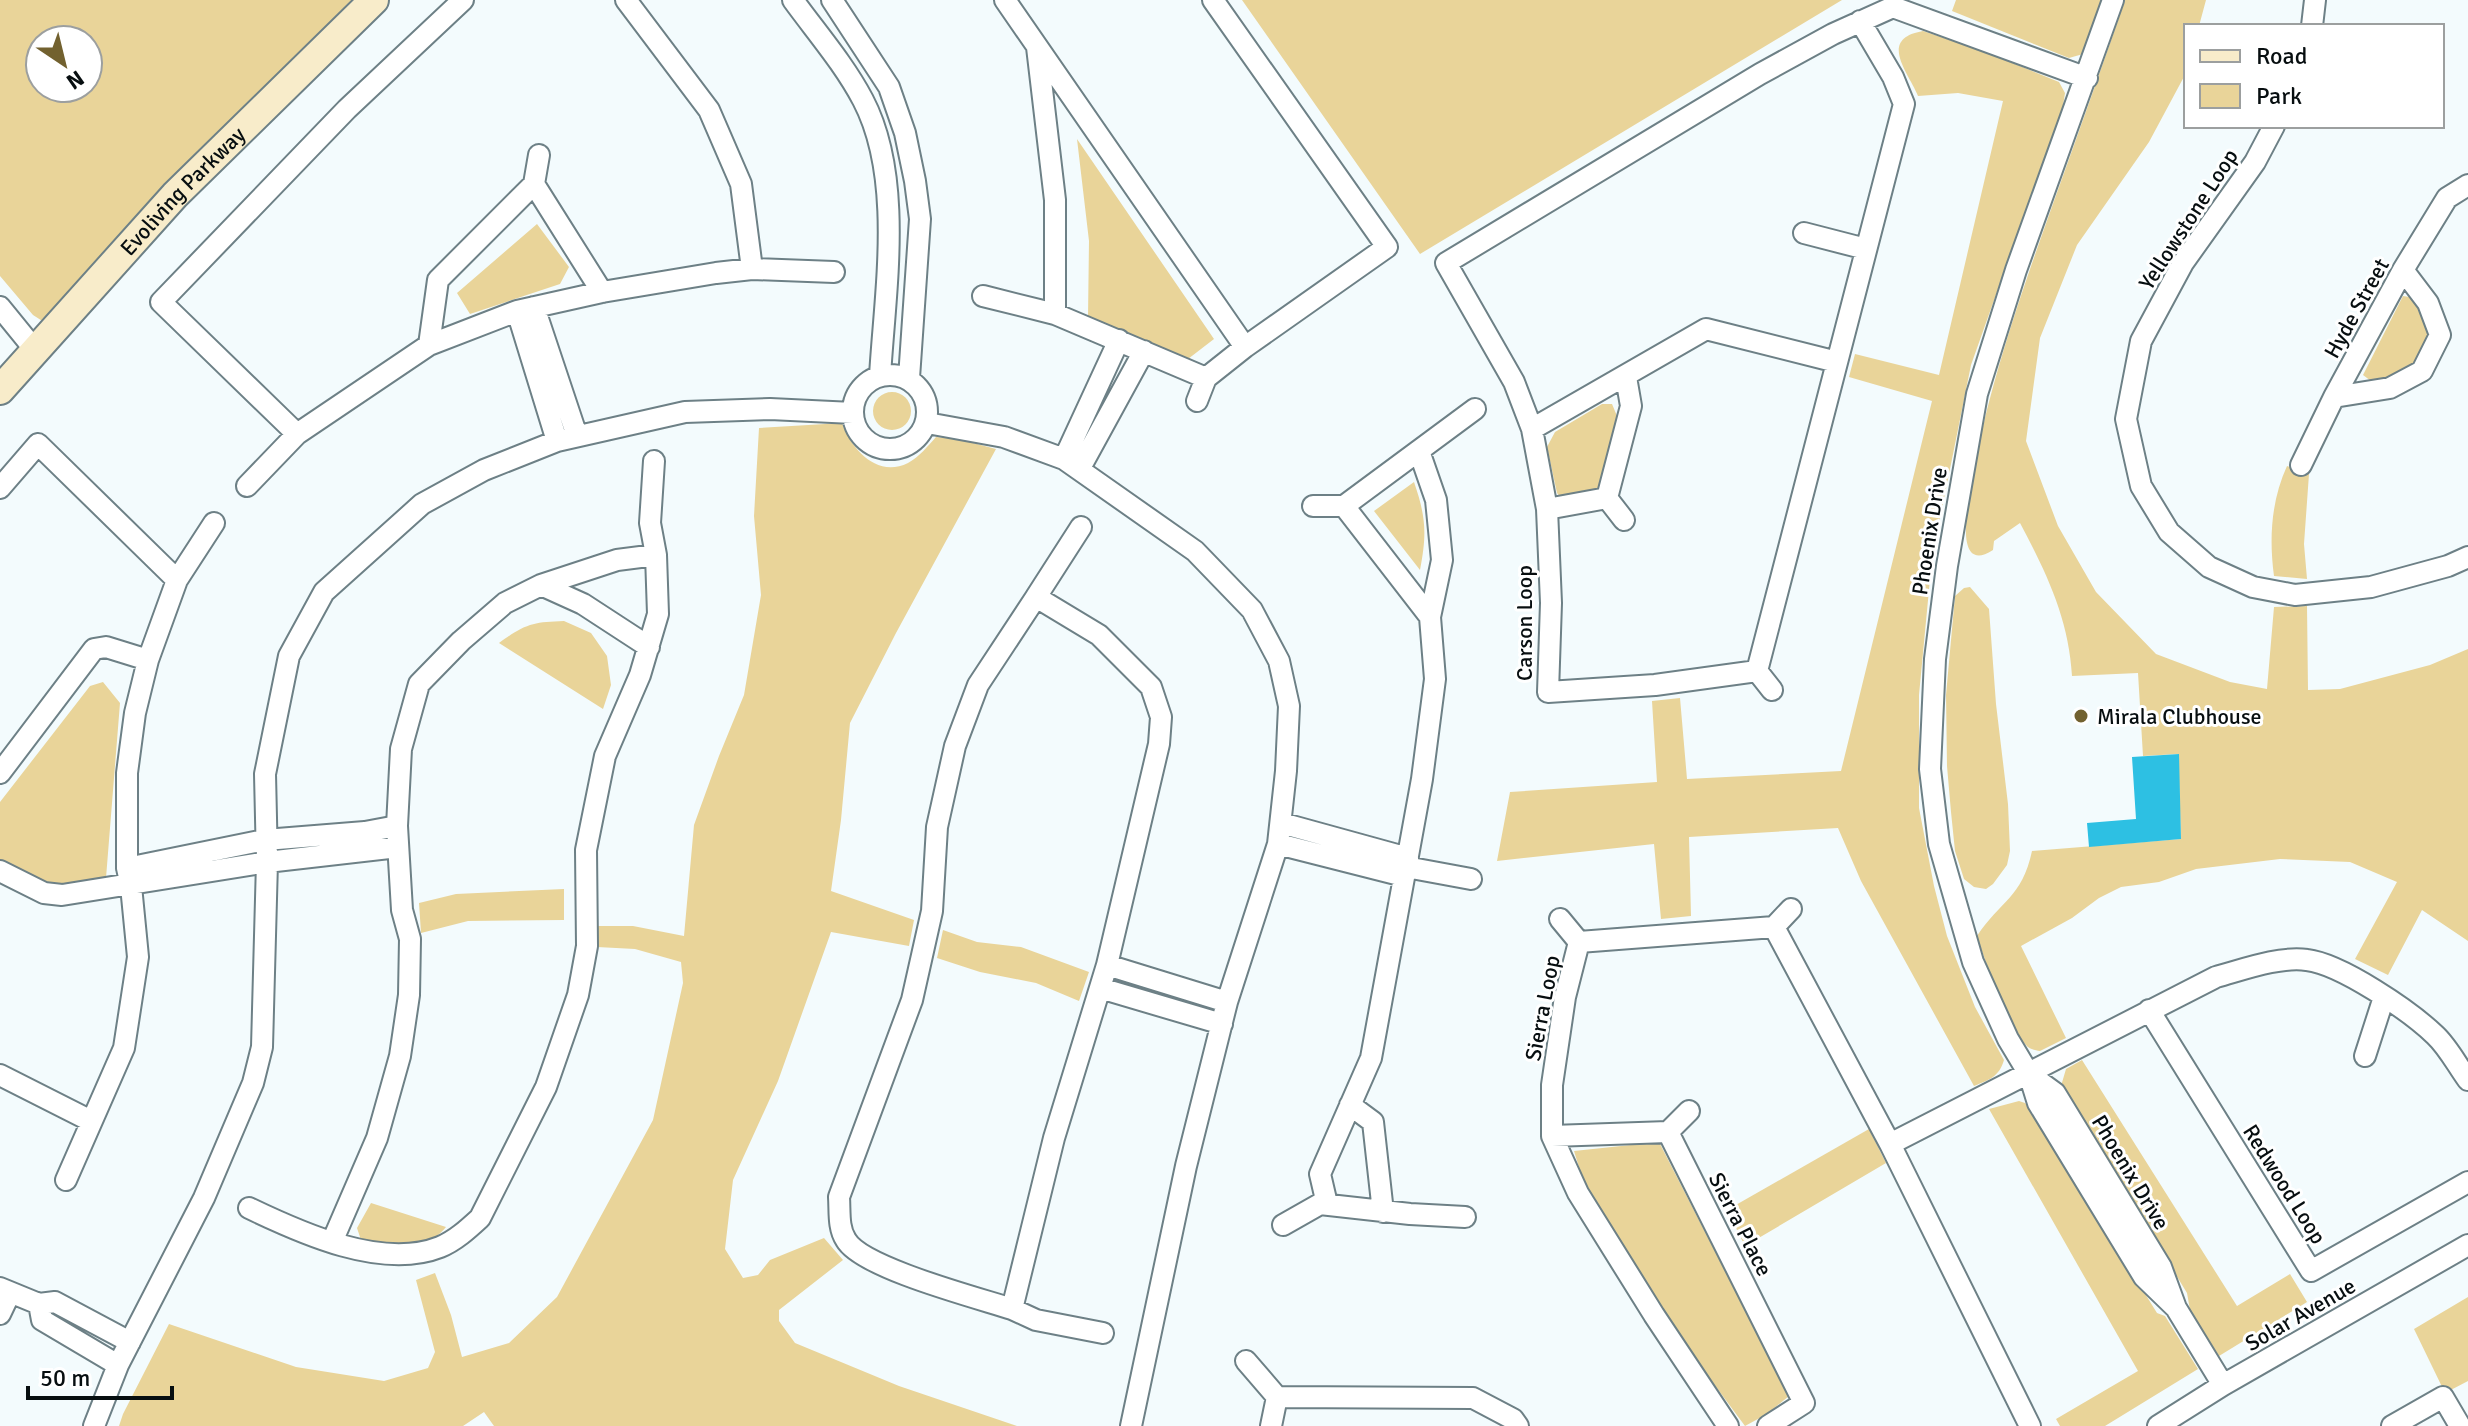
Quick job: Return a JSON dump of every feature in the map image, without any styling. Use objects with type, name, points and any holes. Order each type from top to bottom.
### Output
[{"type":"street","name":"Evoliving Parkway","points":[[0,390],[175,195],[374,0]]},
{"type":"street","points":[[297,434],[161,302],[347,109],[463,0]]},
{"type":"street","points":[[626,0],[709,110],[741,184],[752,269]]},
{"type":"street","points":[[793,0],[848,75],[864,103],[879,146],[890,224],[880,376]]},
{"type":"street","points":[[832,0],[889,87],[905,133],[913,169],[920,219],[909,378]]},
{"type":"street","points":[[1005,0],[1245,347]]},
{"type":"street","points":[[1197,401],[1206,378],[1387,247],[1213,0]]},
{"type":"street","name":"Phoenix Drive","points":[[2113,0],[2016,270],[1977,394],[1947,566],[1935,659],[1930,769],[1939,844],[1973,962],[2008,1039],[2029,1074],[2055,1093],[2161,1267],[2176,1308],[2223,1385]]},
{"type":"street","points":[[2312,24],[2315,0]]},
{"type":"street","name":"Carson Loop","points":[[1757,671],[1655,685],[1548,692],[1551,603],[1547,509],[1532,429],[1514,382],[1446,263],[1760,74],[1893,7],[2087,78]]},
{"type":"street","points":[[1772,690],[1757,671],[1904,104],[1897,84],[1860,21]]},
{"type":"street","points":[[1037,45],[1055,200],[1055,314]]},
{"type":"street","name":"Yellowstone Loop","points":[[2273,128],[2255,162],[2183,263],[2141,341],[2126,419],[2141,486],[2169,532],[2209,567],[2253,587],[2295,595],[2371,587],[2448,566],[2468,557]]},
{"type":"street","points":[[429,345],[438,280],[534,184],[539,155]]},
{"type":"street","points":[[534,184],[602,292]]},
{"type":"street","name":"Hyde Street","points":[[2301,465],[2403,270],[2447,198],[2468,185]]},
{"type":"street","points":[[1804,233],[1866,249]]},
{"type":"street","points":[[247,486],[297,434],[429,345],[526,309],[602,292],[752,269],[834,272]]},
{"type":"street","points":[[2334,397],[2390,388],[2422,371],[2440,335],[2428,303],[2403,270]]},
{"type":"street","points":[[983,296],[1055,314],[1206,378]]},
{"type":"street","points":[[0,307],[35,350]]},
{"type":"street","points":[[526,309],[567,438]]},
{"type":"street","points":[[1532,429],[1706,329],[1837,362]]},
{"type":"street","points":[[1072,463],[1119,340]]},
{"type":"street","points":[[1072,463],[1144,351]]},
{"type":"street","points":[[880,376],[909,378],[925,398],[928,410],[927,423],[921,433],[913,442],[891,450],[869,443],[860,435],[853,413],[854,400],[860,389],[880,376]]},
{"type":"street","points":[[1607,498],[1631,406],[1626,377]]},
{"type":"street","points":[[94,1426],[118,1365],[204,1198],[253,1083],[262,1047],[267,862],[265,774],[289,656],[324,592],[422,504],[484,470],[567,438],[685,412],[770,409],[853,413]]},
{"type":"street","points":[[1313,506],[1344,506],[1475,409]]},
{"type":"street","points":[[927,423],[1004,437],[1072,463],[1195,551],[1252,610],[1279,661],[1289,706],[1278,844],[1227,1002],[1186,1166],[1131,1426]]},
{"type":"street","points":[[0,488],[38,444],[177,580]]},
{"type":"street","points":[[1327,1204],[1320,1174],[1371,1058],[1422,779],[1435,679],[1430,617],[1442,560],[1436,500],[1419,451]]},
{"type":"street","points":[[249,1208],[306,1235],[367,1251],[416,1254],[442,1247],[480,1218],[546,1087],[578,995],[587,946],[586,850],[605,756],[640,675],[658,614],[656,555],[650,523],[654,461]]},
{"type":"street","points":[[1547,509],[1607,498]]},
{"type":"street","points":[[1607,498],[1624,520]]},
{"type":"street","points":[[1344,506],[1430,617]]},
{"type":"street","points":[[66,1180],[124,1048],[138,957],[129,877],[127,773],[135,713],[148,660],[177,580],[214,523]]},
{"type":"street","points":[[1081,527],[978,685],[955,746],[937,827],[932,911],[912,1000],[839,1197],[841,1230],[854,1251],[879,1264],[1036,1320],[1103,1333]]},
{"type":"street","points":[[332,1242],[377,1138],[400,1056],[409,995],[410,939],[402,910],[397,826],[401,749],[419,684],[461,641],[505,603],[541,585],[617,560],[656,555]]},
{"type":"street","points":[[541,585],[583,604],[649,647]]},
{"type":"street","points":[[1012,1309],[1054,1138],[1107,965],[1159,744],[1161,717],[1151,687],[1099,635],[1036,597]]},
{"type":"street","points":[[0,773],[94,649],[106,647],[148,660]]},
{"type":"street","points":[[1281,823],[1406,867]]},
{"type":"street","points":[[0,871],[44,893],[62,895],[265,840],[365,832],[397,826]]},
{"type":"street","points":[[1278,844],[1471,879]]},
{"type":"street","points":[[129,877],[398,847]]},
{"type":"street","points":[[1791,909],[1774,927],[1890,1144],[2030,1426]]},
{"type":"street","points":[[1560,919],[1579,942]]},
{"type":"street","name":"Sierra Loop","points":[[1728,1426],[1578,1193],[1552,1136],[1552,1085],[1565,997],[1579,942],[1774,927]]},
{"type":"street","points":[[1890,1144],[2216,977],[2272,962],[2307,959],[2342,972],[2401,1006],[2436,1036],[2468,1080]]},
{"type":"street","points":[[1107,965],[1227,1002]]},
{"type":"street","points":[[1100,988],[1222,1024]]},
{"type":"street","points":[[2365,1056],[2384,997]]},
{"type":"street","name":"Redwood Loop","points":[[2149,1010],[2311,1271],[2468,1182]]},
{"type":"street","points":[[0,1075],[91,1121]]},
{"type":"street","points":[[1350,1105],[1373,1122],[1383,1212]]},
{"type":"street","points":[[1552,1136],[1668,1132],[1689,1111]]},
{"type":"street","name":"Sierra Place","points":[[1668,1132],[1804,1403],[1768,1426]]},
{"type":"street","points":[[1283,1225],[1320,1204],[1465,1217]]},
{"type":"street","name":"Solar Avenue","points":[[2158,1426],[2223,1385],[2468,1245]]},
{"type":"street","points":[[0,1314],[5,1290],[39,1304],[55,1302],[130,1342]]},
{"type":"street","points":[[39,1304],[42,1320],[118,1365]]},
{"type":"street","points":[[1246,1361],[1277,1397],[1473,1398],[1513,1419],[1518,1426]]},
{"type":"street","points":[[1271,1426],[1277,1397]]},
{"type":"street","points":[[2392,1426],[2443,1397],[2460,1426]]},
{"type":"green space","points":[[0,0],[357,0],[47,324],[33,315],[0,276]]},
{"type":"green space","points":[[1242,0],[1842,0],[1420,254]]},
{"type":"green space","points":[[1956,0],[2103,0],[2083,54],[2069,58],[1952,11]]},
{"type":"green space","points":[[2125,0],[2206,0],[2200,24],[2184,24],[2184,77],[2149,142],[2077,245],[2040,338],[2026,441],[2058,526],[2096,592],[2156,654],[2230,682],[2267,689],[2274,607],[2307,606],[2308,690],[2340,689],[2430,665],[2468,649],[2468,941],[2422,910],[2388,975],[2355,959],[2397,882],[2350,862],[2280,859],[2196,869],[2159,882],[2121,887],[2021,946],[2066,1038],[2040,1051],[2028,1047],[2014,1027],[1977,936],[2016,889],[2028,867],[2032,851],[2181,839],[2178,754],[2143,756],[2138,673],[2072,676],[2061,615],[2020,523],[1994,541],[1993,550],[1983,555],[1976,555],[1968,545],[1967,511],[1982,432],[2027,277]]},
{"type":"green space","points":[[1923,31],[2059,82],[2065,93],[1971,365],[1932,558],[1919,695],[1919,808],[1934,886],[1947,936],[1975,1007],[2004,1060],[1996,1074],[1974,1086],[1861,881],[1838,828],[1689,837],[1691,916],[1661,919],[1654,844],[1497,861],[1510,792],[1657,782],[1652,701],[1680,698],[1687,779],[1841,771],[1932,401],[1849,377],[1855,354],[1939,375],[2003,101],[1958,93],[1918,96],[1903,67],[1899,49],[1909,35]]},
{"type":"green space","points":[[1077,139],[1214,339],[1188,359],[1088,317],[1089,241]]},
{"type":"green space","points":[[537,224],[569,267],[560,284],[470,314],[457,293]]},
{"type":"green space","points":[[2403,296],[2416,298],[2432,334],[2426,356],[2391,378],[2371,381],[2363,375]]},
{"type":"green space","points":[[892,392],[905,398],[911,411],[905,424],[892,430],[879,424],[873,411],[879,398]]},
{"type":"green space","points":[[1602,404],[1612,404],[1617,416],[1603,485],[1595,491],[1561,498],[1557,493],[1547,447],[1555,432]]},
{"type":"green space","points":[[842,423],[852,443],[867,459],[886,467],[908,463],[936,437],[996,449],[850,723],[831,891],[914,920],[909,946],[831,932],[778,1081],[733,1180],[725,1249],[743,1278],[758,1275],[770,1260],[824,1238],[843,1260],[779,1310],[779,1321],[795,1343],[899,1386],[1017,1426],[494,1426],[484,1412],[463,1426],[119,1426],[169,1324],[296,1367],[384,1381],[428,1368],[435,1352],[416,1280],[435,1273],[462,1357],[509,1343],[557,1297],[653,1120],[683,983],[681,962],[635,949],[597,947],[597,926],[633,926],[684,936],[694,825],[744,695],[761,595],[754,516],[759,428]]},
{"type":"green space","points":[[2287,466],[2309,474],[2304,544],[2307,579],[2274,576],[2273,520]]},
{"type":"green space","points":[[1414,482],[1424,526],[1420,570],[1374,511]]},
{"type":"green space","points":[[1970,587],[1989,609],[2008,804],[2010,851],[2007,865],[1986,889],[1974,887],[1964,879],[1955,851],[1947,766],[1946,695],[1955,596]]},
{"type":"green space","points":[[564,621],[591,633],[607,656],[611,685],[603,709],[499,643],[530,625]]},
{"type":"green space","points":[[103,682],[120,703],[106,878],[47,892],[0,869],[0,802],[90,686]]},
{"type":"green space","points":[[564,889],[564,920],[468,921],[421,933],[419,903],[456,894]]},
{"type":"green space","points":[[943,930],[977,942],[1021,947],[1089,972],[1079,1001],[1036,983],[980,972],[937,958]]},
{"type":"green space","points":[[2082,1060],[2237,1306],[2290,1274],[2307,1302],[2219,1356],[2190,1310],[2187,1293],[2061,1086],[2066,1069]]},
{"type":"green space","points":[[2019,1101],[2030,1108],[2157,1313],[2165,1316],[2198,1369],[2105,1426],[2060,1426],[2056,1419],[2138,1371],[1989,1109]]},
{"type":"green space","points":[[1869,1129],[1886,1163],[1745,1246],[1727,1210]]},
{"type":"green space","points":[[1659,1142],[1789,1396],[1767,1414],[1745,1426],[1662,1314],[1586,1190],[1574,1151]]},
{"type":"green space","points":[[371,1203],[446,1227],[437,1236],[418,1244],[362,1243],[357,1228]]},
{"type":"green space","points":[[2468,1297],[2468,1381],[2445,1393],[2414,1329]]},
{"type":"water","points":[[2179,754],[2181,839],[2089,847],[2087,823],[2136,819],[2132,757]]},
{"type":"place","name":"Mirala Clubhouse","points":[[2081,716]]}]
